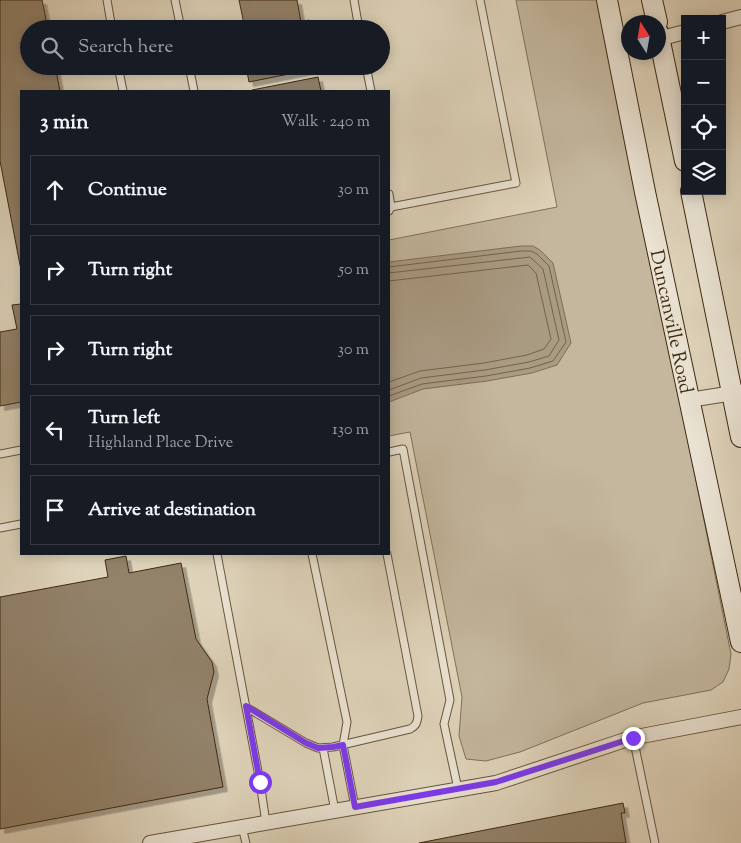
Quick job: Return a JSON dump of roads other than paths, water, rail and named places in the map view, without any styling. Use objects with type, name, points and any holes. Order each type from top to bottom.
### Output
[{"type":"main road","name":"Duncanville Road","points":[[607,0],[621,43]]},
{"type":"main road","points":[[652,0],[655,15]]},
{"type":"main road","name":"Duncanville Road","points":[[624,60],[645,192],[741,642]]},
{"type":"main road","points":[[664,60],[683,150]]},
{"type":"main road","points":[[692,195],[737,392],[741,437]]},
{"type":"street","points":[[726,21],[741,17]]},
{"type":"street","points":[[666,33],[681,32]]},
{"type":"street","points":[[689,400],[737,392]]},
{"type":"street","points":[[150,843],[181,840],[242,827],[496,782],[633,738],[741,717]]},
{"type":"lane","points":[[106,0],[110,20]]},
{"type":"lane","points":[[175,0],[179,20]]},
{"type":"lane","points":[[354,0],[357,20]]},
{"type":"lane","points":[[390,209],[516,183],[480,0]]},
{"type":"lane","points":[[120,75],[123,90]]},
{"type":"lane","points":[[191,75],[194,90]]},
{"type":"lane","points":[[368,75],[371,90]]},
{"type":"lane","points":[[390,452],[403,449],[450,700],[444,724],[458,789]]},
{"type":"lane","points":[[0,454],[18,450]]},
{"type":"lane","points":[[0,528],[20,524]]},
{"type":"lane","points":[[217,555],[266,823]]},
{"type":"lane","points":[[312,555],[347,722],[343,745],[355,807]]},
{"type":"lane","points":[[246,706],[306,743],[318,748],[333,747],[410,730],[418,723],[387,555]]},
{"type":"lane","points":[[633,738],[655,843]]},
{"type":"lane","points":[[323,748],[334,811]]},
{"type":"lane","points":[[242,827],[246,843]]},
{"type":"water","points":[[533,246],[553,263],[571,343],[557,365],[532,373],[423,389],[390,402],[390,262]]}]
